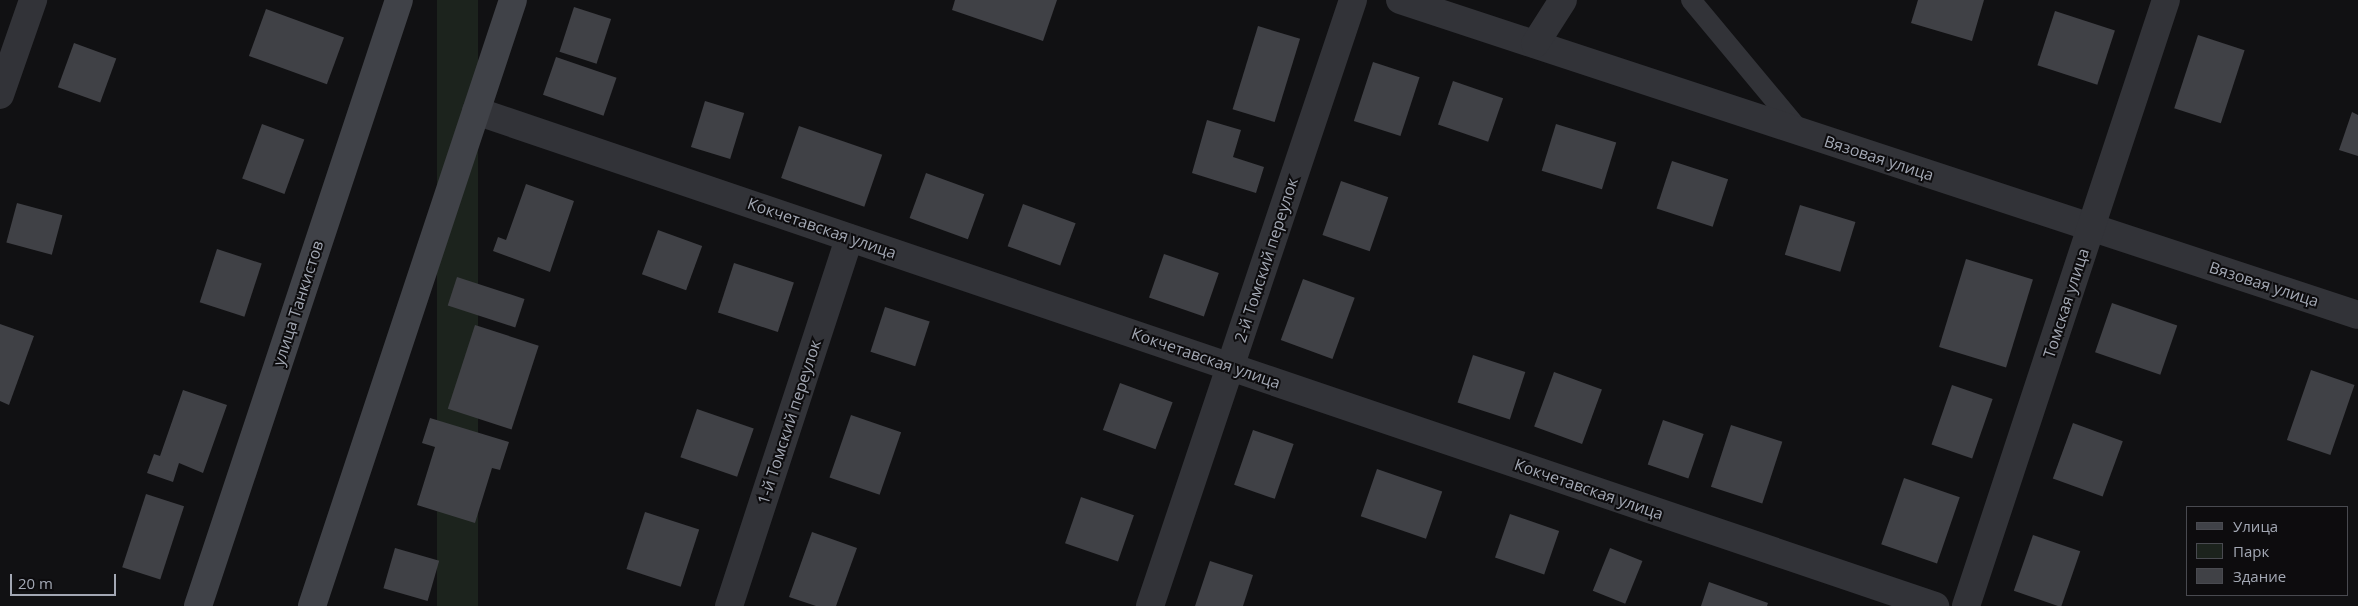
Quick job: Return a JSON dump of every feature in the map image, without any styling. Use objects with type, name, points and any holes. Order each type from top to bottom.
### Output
[{"type":"street","points":[[0,95],[33,0]]},
{"type":"street","name":"улица Танкистов","points":[[198,606],[399,0]]},
{"type":"street","points":[[312,606],[513,0]]},
{"type":"street","name":"2-й Томский переулок","points":[[1150,606],[1353,0]]},
{"type":"street","name":"Вязовая улица","points":[[1400,0],[2358,315]]},
{"type":"street","points":[[1535,44],[1563,0]]},
{"type":"street","name":"Томская улица","points":[[1966,606],[2166,0]]},
{"type":"street","name":"Кокчетавская улица","points":[[476,111],[1935,606]]},
{"type":"street","name":"1-й Томский переулок","points":[[729,606],[849,238]]},
{"type":"lane","points":[[1691,0],[1801,132]]},
{"type":"green space","points":[[437,0],[478,0],[478,606],[437,606]]},
{"type":"building","points":[[955,0],[1057,0],[1043,41],[952,10]]},
{"type":"building","points":[[1918,0],[1984,0],[1972,41],[1911,23]]},
{"type":"building","points":[[574,7],[611,19],[597,64],[559,52]]},
{"type":"building","points":[[266,9],[344,37],[327,84],[249,56]]},
{"type":"building","points":[[2055,11],[2115,30],[2097,85],[2037,65]]},
{"type":"building","points":[[1258,26],[1300,39],[1275,122],[1233,109]]},
{"type":"building","points":[[2198,35],[2245,50],[2221,123],[2174,108]]},
{"type":"building","points":[[74,43],[116,58],[100,103],[58,87]]},
{"type":"building","points":[[556,57],[617,78],[603,116],[543,95]]},
{"type":"building","points":[[1373,62],[1420,77],[1400,136],[1354,121]]},
{"type":"building","points":[[1453,81],[1503,98],[1488,142],[1438,124]]},
{"type":"building","points":[[705,101],[744,113],[730,159],[691,147]]},
{"type":"building","points":[[2352,112],[2358,115],[2358,156],[2339,150]]},
{"type":"building","points":[[1207,120],[1241,130],[1233,157],[1264,167],[1256,193],[1192,173]]},
{"type":"building","points":[[262,124],[304,139],[284,194],[242,179]]},
{"type":"building","points":[[1556,124],[1616,142],[1602,189],[1542,171]]},
{"type":"building","points":[[799,126],[882,155],[864,207],[781,178]]},
{"type":"building","points":[[1672,161],[1728,179],[1713,227],[1657,209]]},
{"type":"building","points":[[926,173],[984,194],[968,239],[910,218]]},
{"type":"building","points":[[1341,181],[1388,197],[1370,251],[1322,235]]},
{"type":"building","points":[[526,184],[574,201],[550,272],[493,251],[498,237],[506,240]]},
{"type":"building","points":[[17,203],[62,215],[52,255],[6,243]]},
{"type":"building","points":[[1023,204],[1076,223],[1060,265],[1008,246]]},
{"type":"building","points":[[1800,205],[1855,222],[1840,272],[1785,255]]},
{"type":"building","points":[[658,230],[702,246],[686,290],[642,274]]},
{"type":"building","points":[[217,249],[262,264],[244,317],[200,302]]},
{"type":"building","points":[[1164,254],[1219,273],[1204,316],[1149,297]]},
{"type":"building","points":[[1966,259],[2033,279],[2006,367],[1939,347]]},
{"type":"building","points":[[734,263],[794,282],[778,332],[718,312]]},
{"type":"building","points":[[457,277],[525,299],[515,327],[448,306]]},
{"type":"building","points":[[1303,279],[1355,298],[1332,359],[1281,340]]},
{"type":"building","points":[[2112,303],[2177,325],[2160,375],[2095,352]]},
{"type":"building","points":[[885,307],[930,322],[915,366],[870,352]]},
{"type":"building","points":[[0,324],[34,336],[9,405],[0,401]]},
{"type":"building","points":[[475,325],[539,346],[512,429],[448,409]]},
{"type":"building","points":[[1473,355],[1525,372],[1510,420],[1458,403]]},
{"type":"building","points":[[2311,370],[2354,385],[2330,455],[2287,440]]},
{"type":"building","points":[[1554,372],[1602,389],[1582,444],[1534,427]]},
{"type":"building","points":[[1120,383],[1173,402],[1156,449],[1103,430]]},
{"type":"building","points":[[1952,385],[1993,399],[1972,459],[1931,445]]},
{"type":"building","points":[[183,390],[227,405],[203,473],[179,463],[173,482],[147,473],[154,454],[160,456]]},
{"type":"building","points":[[697,409],[754,429],[737,477],[680,457]]},
{"type":"building","points":[[851,415],[901,432],[880,495],[830,477]]},
{"type":"building","points":[[430,418],[509,442],[500,470],[492,468],[475,523],[417,505],[435,447],[422,443]]},
{"type":"building","points":[[1663,420],[1704,434],[1688,478],[1648,464]]},
{"type":"building","points":[[2073,423],[2123,441],[2103,497],[2053,478]]},
{"type":"building","points":[[1731,425],[1782,442],[1762,504],[1711,487]]},
{"type":"building","points":[[1253,430],[1294,444],[1275,499],[1234,485]]},
{"type":"building","points":[[1377,469],[1442,491],[1426,539],[1361,516]]},
{"type":"building","points":[[1904,478],[1960,497],[1937,563],[1881,544]]},
{"type":"building","points":[[146,494],[184,506],[160,580],[122,567]]},
{"type":"building","points":[[1081,497],[1134,515],[1118,562],[1065,543]]},
{"type":"building","points":[[645,512],[699,530],[681,587],[626,569]]},
{"type":"building","points":[[1510,514],[1559,531],[1544,574],[1495,557]]},
{"type":"building","points":[[812,532],[857,548],[836,606],[816,606],[789,597]]},
{"type":"building","points":[[2033,535],[2080,551],[2061,606],[2014,591]]},
{"type":"building","points":[[395,548],[439,561],[428,601],[383,588]]},
{"type":"building","points":[[1610,548],[1642,561],[1625,604],[1593,591]]},
{"type":"building","points":[[1210,561],[1253,575],[1243,606],[1195,606]]},
{"type":"building","points":[[1709,582],[1768,603],[1767,606],[1701,606]]}]
